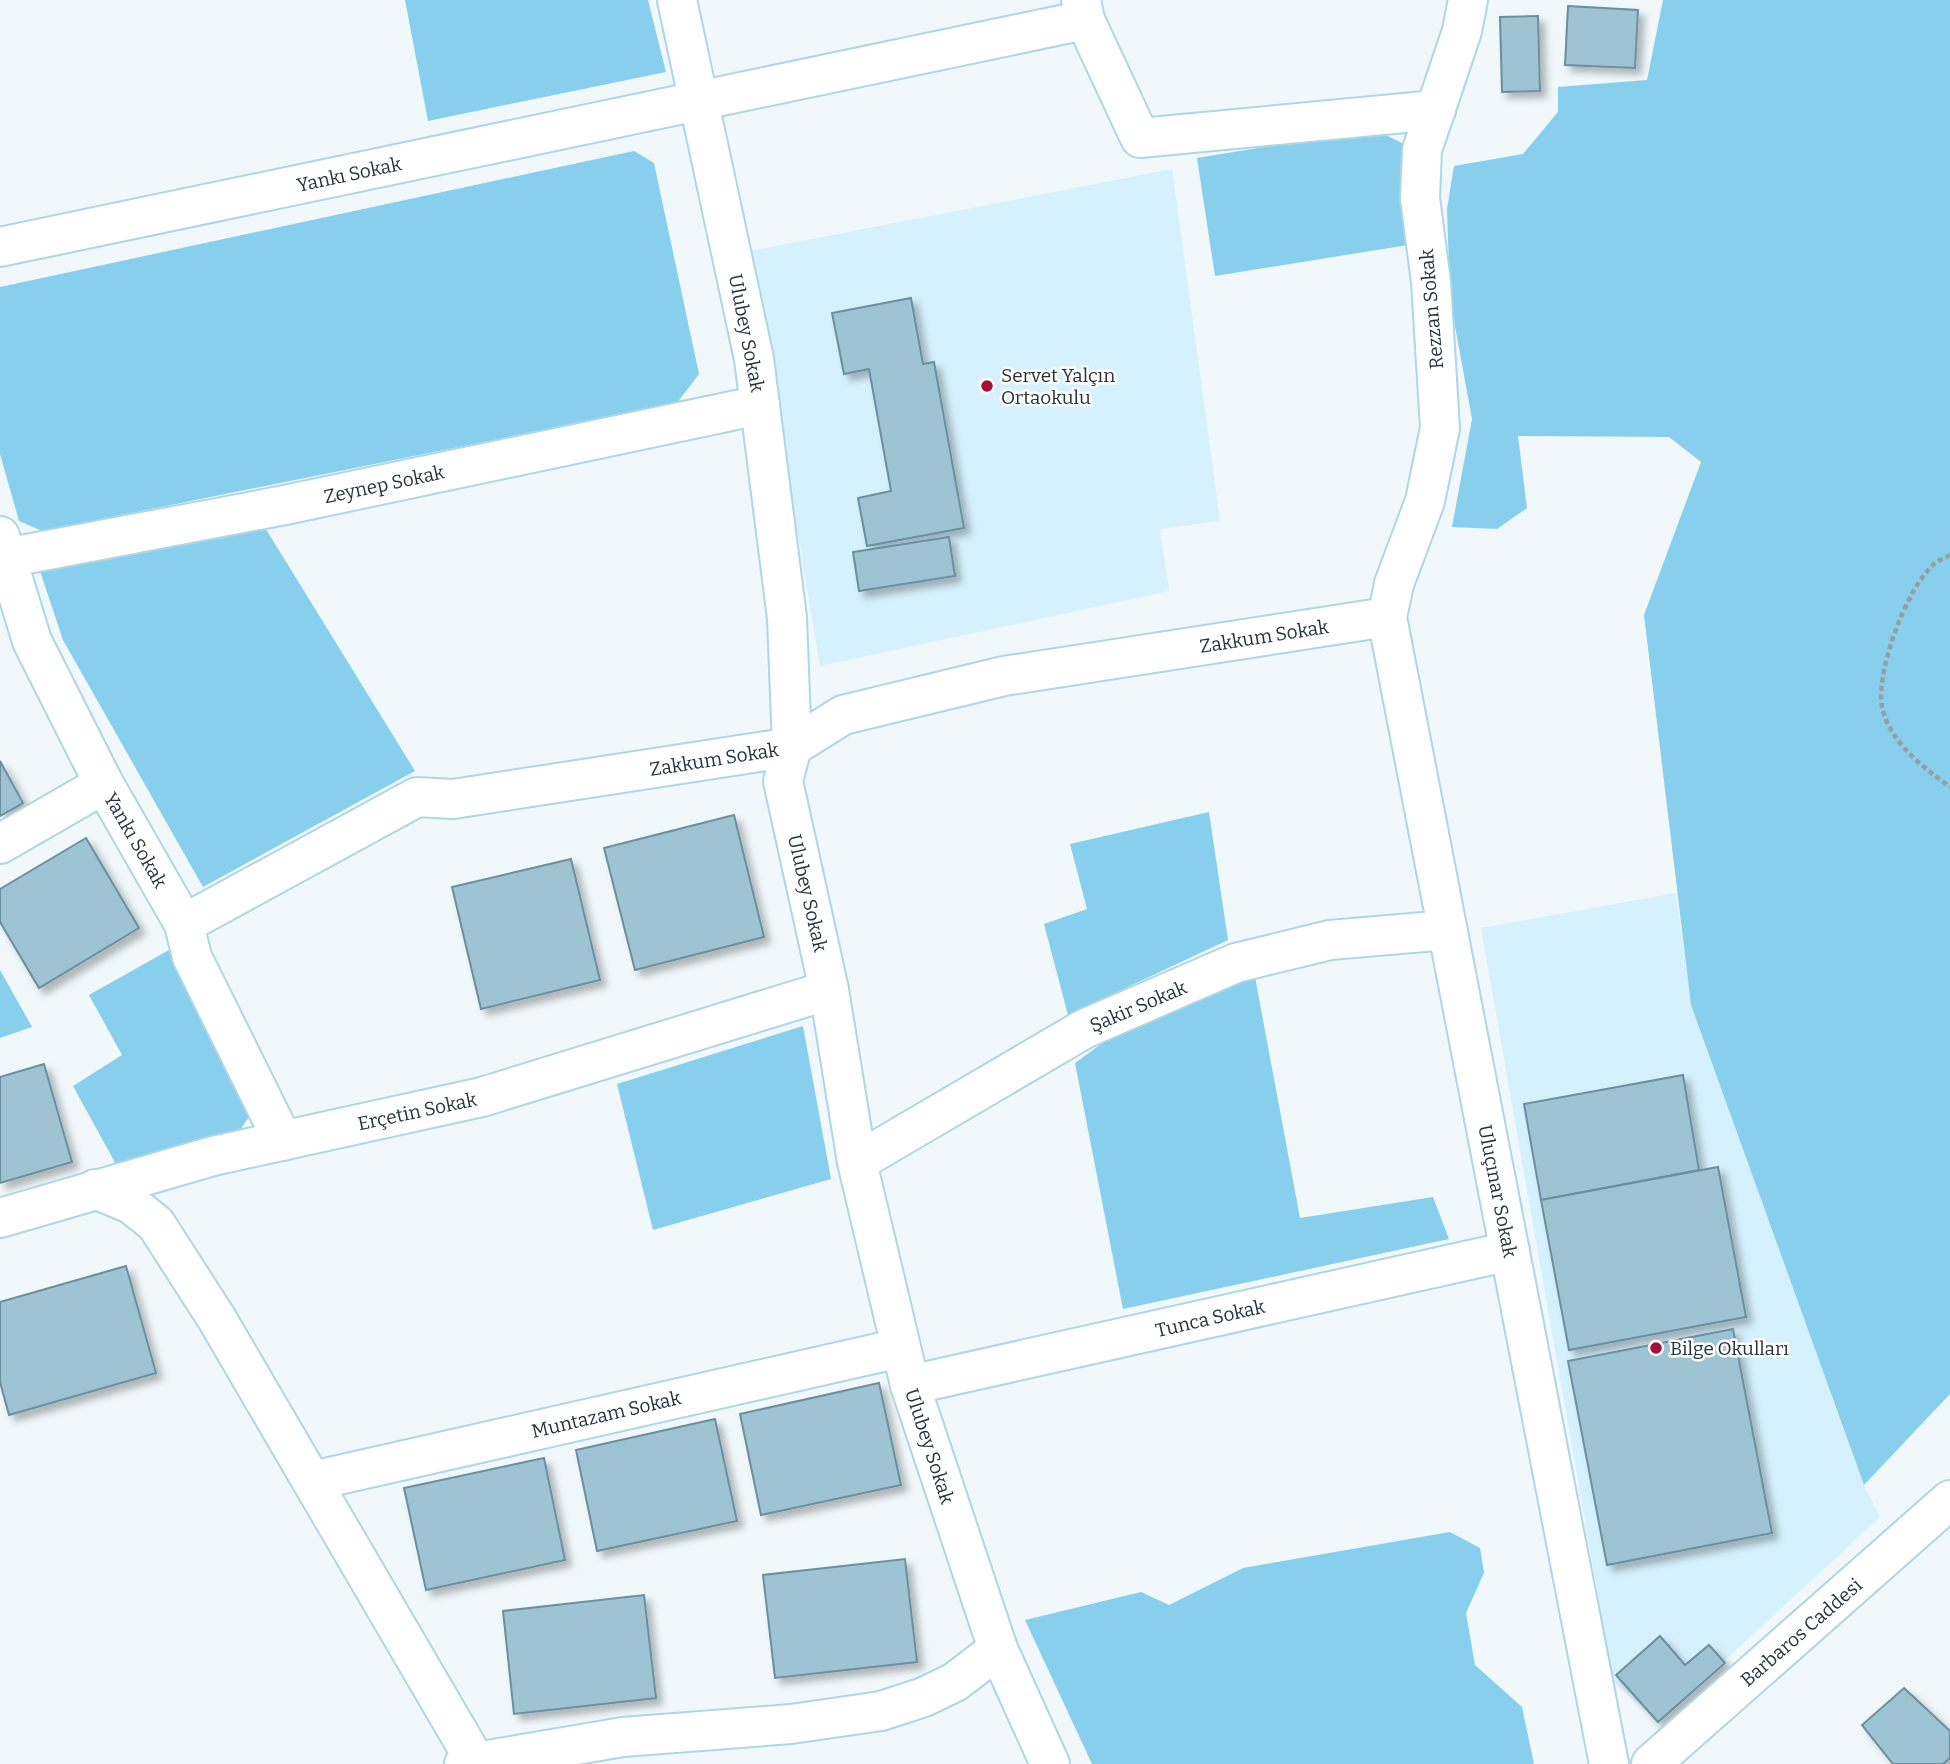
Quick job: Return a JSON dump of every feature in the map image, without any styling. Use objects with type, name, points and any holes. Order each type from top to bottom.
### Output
[{"type":"street","name":"Ulubey Sokak","points":[[677,0],[754,359],[787,618],[792,747],[783,781],[829,990],[857,1162],[910,1385],[998,1649],[1050,1764]]},
{"type":"street","name":"Rezzan Sokak","points":[[1387,617],[1394,584],[1425,502],[1440,428],[1431,282],[1420,198],[1422,150],[1462,31],[1468,0]]},
{"type":"street","name":"Yankı Sokak","points":[[0,247],[698,100],[1083,10]]},
{"type":"street","points":[[1083,10],[1140,138],[1436,110]]},
{"type":"street","name":"Zeynep Sokak","points":[[3,547],[272,508],[760,405]]},
{"type":"street","name":"Yankı Sokak","points":[[3,547],[32,641],[104,784],[184,924],[192,957],[283,1141]]},
{"type":"street","name":"Zakkum Sokak","points":[[184,924],[417,797],[453,799],[792,747],[843,715],[1004,676],[1387,617]]},
{"type":"street","name":"Uluçınar Sokak","points":[[1387,617],[1609,1764]]},
{"type":"street","points":[[0,844],[104,784]]},
{"type":"street","name":"Şakir Sokak","points":[[857,1162],[1084,1028],[1236,963],[1330,940],[1447,930]]},
{"type":"street","name":"Erçetin Sokak","points":[[0,1218],[95,1189],[283,1141],[482,1097],[829,990]]},
{"type":"street","points":[[95,1189],[131,1204],[156,1224],[217,1319],[312,1480],[472,1763],[623,1737],[791,1724],[881,1711],[924,1697],[955,1682],[998,1649]]},
{"type":"street","name":"Tunca Sokak","points":[[910,1385],[1510,1251]]},
{"type":"street","name":"Muntazam Sokak","points":[[312,1480],[901,1348]]},
{"type":"street","name":"Barbaros Caddesi","points":[[1651,1764],[1950,1500]]},
{"type":"path","points":[[1950,555],[1932,566],[1909,598],[1882,676],[1882,711],[1903,747],[1950,787]]},
{"type":"shaded area","points":[[405,0],[648,0],[666,72],[428,121]]},
{"type":"shaded area","points":[[1663,0],[1950,0],[1950,1394],[1864,1485],[1691,1005],[1644,615],[1701,462],[1669,437],[1518,436],[1527,508],[1497,529],[1452,527],[1472,419],[1450,299],[1447,209],[1454,166],[1523,154],[1558,112],[1558,87],[1647,80]]},
{"type":"shaded area","points":[[1373,129],[1404,144],[1408,245],[1215,276],[1197,158]]},
{"type":"shaded area","points":[[634,151],[654,163],[699,374],[677,403],[42,531],[19,521],[0,454],[0,287]]},
{"type":"shaded area","name":"Servet Yalçın Ortaokulu","points":[[1172,169],[1220,521],[1160,529],[1169,591],[820,666],[750,251]]},
{"type":"shaded area","points":[[264,526],[415,771],[203,887],[63,640],[40,571]]},
{"type":"shaded area","points":[[1209,812],[1228,940],[1068,1015],[1044,924],[1087,909],[1070,844]]},
{"type":"shaded area","points":[[1676,893],[1691,1005],[1864,1485],[1880,1517],[1658,1722],[1613,1681],[1481,928]]},
{"type":"shaded area","points":[[169,950],[250,1115],[240,1130],[118,1168],[73,1086],[122,1055],[89,995]]},
{"type":"shaded area","points":[[0,970],[32,1027],[0,1038]]},
{"type":"shaded area","points":[[1255,977],[1300,1218],[1433,1197],[1449,1239],[1123,1309],[1075,1063],[1119,1031]]},
{"type":"shaded area","points":[[803,1026],[831,1179],[653,1230],[617,1084]]},
{"type":"shaded area","points":[[1450,1532],[1480,1548],[1484,1573],[1466,1613],[1475,1665],[1522,1707],[1534,1764],[1092,1764],[1025,1620],[1141,1592],[1169,1605],[1243,1568]]},
{"type":"building","points":[[1568,6],[1638,10],[1635,68],[1565,65]]},
{"type":"building","points":[[1538,16],[1540,91],[1502,92],[1500,17]]},
{"type":"building","points":[[911,298],[923,364],[934,362],[964,528],[867,546],[858,498],[891,491],[869,369],[844,374],[832,313]]},
{"type":"building","points":[[949,537],[955,576],[859,591],[853,552]]},
{"type":"building","points":[[0,761],[23,803],[0,816]]},
{"type":"building","points":[[734,815],[764,937],[635,970],[604,848]]},
{"type":"building","points":[[86,838],[139,928],[39,988],[0,922],[0,889]]},
{"type":"building","points":[[571,859],[600,980],[481,1009],[452,887]]},
{"type":"building","points":[[44,1064],[72,1162],[0,1183],[0,1077]]},
{"type":"building","points":[[1683,1075],[1699,1170],[1541,1200],[1524,1104]]},
{"type":"building","points":[[1718,1167],[1746,1317],[1569,1350],[1541,1200]]},
{"type":"building","points":[[126,1266],[156,1373],[9,1415],[0,1382],[0,1302]]},
{"type":"building","points":[[1733,1329],[1772,1533],[1607,1565],[1568,1361]]},
{"type":"building","points":[[879,1383],[901,1485],[761,1515],[740,1414]]},
{"type":"building","points":[[715,1419],[737,1521],[597,1551],[576,1450]]},
{"type":"building","points":[[544,1458],[565,1560],[426,1590],[404,1488]]},
{"type":"building","points":[[905,1559],[917,1662],[775,1678],[763,1575]]},
{"type":"building","points":[[644,1595],[656,1698],[514,1714],[503,1611]]},
{"type":"building","points":[[1660,1636],[1685,1665],[1709,1645],[1725,1663],[1658,1722],[1616,1675]]},
{"type":"building","points":[[1904,1688],[1950,1731],[1950,1758],[1943,1764],[1893,1764],[1862,1725]]},
{"type":"place","name":"Servet Yalçın Ortaokulu","points":[[987,386]]},
{"type":"place","name":"Bilge Okulları","points":[[1656,1348]]}]
